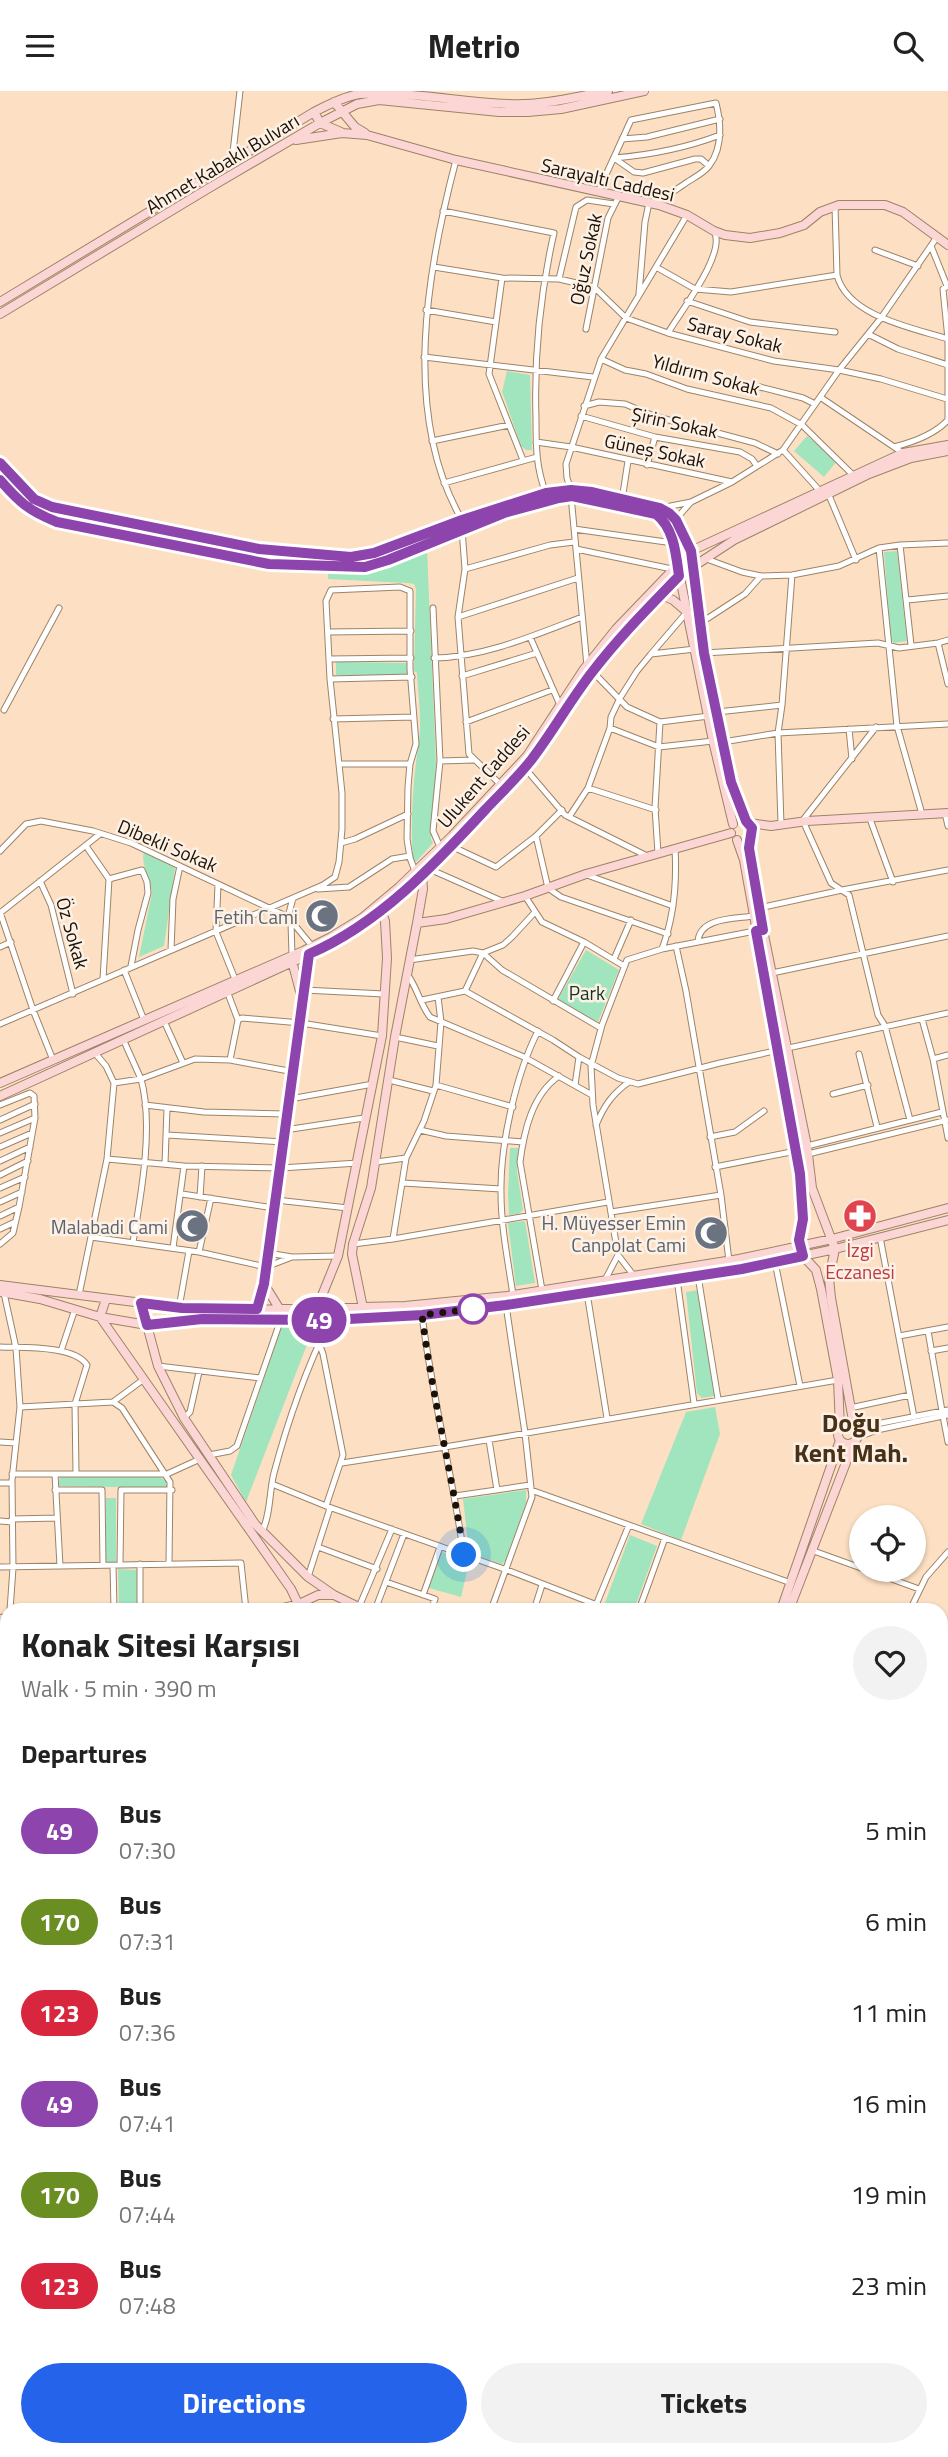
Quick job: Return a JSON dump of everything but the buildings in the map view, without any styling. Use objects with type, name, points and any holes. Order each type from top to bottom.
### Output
[{"type":"street","points":[[232,162],[240,91]]},
{"type":"street","name":"Ahmet Kabaklı Bulvarı","points":[[0,302],[334,102],[358,94],[379,92],[417,93],[508,104],[539,103],[608,91]]},
{"type":"street","name":"Ahmet Kabaklı Bulvarı","points":[[0,314],[320,123],[357,104],[379,100],[499,112],[528,112],[561,109],[644,91]]},
{"type":"street","points":[[334,102],[341,113],[367,135]]},
{"type":"street","points":[[598,192],[631,120],[716,103],[720,135],[717,153],[709,166],[661,201],[649,203],[639,294]]},
{"type":"street","points":[[314,112],[320,123],[342,133]]},
{"type":"street","points":[[622,139],[648,137],[720,119]]},
{"type":"street","points":[[290,141],[342,133],[367,135]]},
{"type":"street","name":"Sarayaltı Caddesi","points":[[367,135],[456,160],[598,192],[617,200],[649,203],[687,215],[714,231],[736,237],[767,236],[804,225],[820,212],[835,206],[871,204],[893,207],[948,244]]},
{"type":"street","points":[[614,158],[696,144],[720,135]]},
{"type":"street","points":[[614,158],[634,171],[643,173],[695,159],[701,159],[709,166]]},
{"type":"street","points":[[456,160],[443,211],[426,310],[424,357],[432,441],[444,483],[462,524],[465,569],[458,617],[470,754],[500,784]]},
{"type":"street","points":[[559,279],[578,203],[587,200],[617,200]]},
{"type":"street","name":"Oğuz Sokak","points":[[586,329],[608,218],[617,200]]},
{"type":"street","points":[[835,206],[837,275],[845,293],[881,318],[948,339]]},
{"type":"street","points":[[443,211],[554,233],[544,278],[535,370],[537,457],[540,479],[546,493]]},
{"type":"street","points":[[687,215],[601,359],[566,464],[590,669],[627,707],[660,722],[782,705]]},
{"type":"street","points":[[668,333],[716,251],[717,236],[714,231]]},
{"type":"street","points":[[660,508],[691,502],[732,482],[781,452],[839,370],[881,318],[937,237]]},
{"type":"street","points":[[894,447],[920,439],[941,428],[948,420],[948,330],[943,289],[947,286],[931,246]]},
{"type":"street","points":[[875,250],[918,266]]},
{"type":"street","points":[[434,267],[502,278],[559,279],[594,287],[626,318]]},
{"type":"street","points":[[656,267],[695,289],[731,292],[837,275]]},
{"type":"street","points":[[502,278],[489,374],[523,460]]},
{"type":"street","points":[[687,301],[750,322],[835,332]]},
{"type":"street","points":[[426,310],[496,322]]},
{"type":"street","name":"Saray Sokak","points":[[626,318],[668,333],[774,361],[839,370],[947,397]]},
{"type":"street","points":[[869,334],[898,349],[947,365]]},
{"type":"street","points":[[424,357],[593,377]]},
{"type":"street","name":"Yıldırım Sokak","points":[[601,359],[625,370],[646,374],[687,389],[771,408],[802,425],[853,475]]},
{"type":"street","points":[[760,387],[803,398],[815,404]]},
{"type":"street","points":[[820,397],[903,453]]},
{"type":"street","points":[[584,406],[599,402],[625,404],[654,416],[781,452],[823,492],[856,560]]},
{"type":"street","name":"Şirin Sokak","points":[[581,416],[655,437],[740,452],[757,465]]},
{"type":"street","points":[[432,441],[509,425]]},
{"type":"street","points":[[647,465],[655,437]]},
{"type":"street","name":"Güneş Sokak","points":[[536,442],[732,482]]},
{"type":"street","name":"Ulukent Caddesi","points":[[311,950],[362,918],[421,871],[527,755],[616,629],[676,570],[691,551],[903,453],[948,445]]},
{"type":"street","points":[[465,569],[550,545],[575,546],[676,570],[694,565],[823,492],[911,458],[948,451]]},
{"type":"street","points":[[444,483],[537,457]]},
{"type":"street","points":[[622,500],[628,461]]},
{"type":"street","points":[[0,463],[34,499],[52,507],[259,549],[351,557],[374,553],[546,493],[571,493],[660,508],[676,520],[691,551],[700,651]]},
{"type":"street","points":[[0,480],[19,502],[34,513],[57,522],[269,564],[365,567],[388,560],[462,524],[571,493],[656,514],[665,521],[673,543],[676,570],[700,651],[731,782],[752,828],[750,836],[756,912]]},
{"type":"street","points":[[676,520],[691,502]]},
{"type":"street","points":[[574,529],[673,543]]},
{"type":"street","points":[[704,557],[742,572],[761,576],[792,575],[822,571],[856,560],[880,548],[948,543]]},
{"type":"street","points":[[900,545],[912,645]]},
{"type":"street","points":[[880,548],[897,726],[922,814]]},
{"type":"street","points":[[0,1083],[235,979],[334,943],[381,910],[451,846],[524,767],[590,669],[661,595],[676,570]]},
{"type":"street","points":[[782,824],[778,733],[792,575]]},
{"type":"street","points":[[699,624],[745,594],[761,576]]},
{"type":"street","points":[[458,617],[578,577]]},
{"type":"street","points":[[0,1024],[315,889],[335,877],[341,843],[342,793],[333,719],[326,601],[331,590],[400,587],[410,590],[416,744],[410,764],[407,839],[410,856],[421,871],[423,889],[395,1037],[371,1188],[353,1244],[352,1254],[363,1308]]},
{"type":"street","points":[[661,595],[673,600],[687,612]]},
{"type":"street","points":[[907,600],[948,596]]},
{"type":"street","points":[[4,711],[59,608]]},
{"type":"street","points":[[433,608],[440,761],[433,831],[440,848]]},
{"type":"street","points":[[569,817],[587,788],[620,698],[687,612]]},
{"type":"street","points":[[435,658],[460,657],[530,637],[582,617]]},
{"type":"street","points":[[328,632],[411,631]]},
{"type":"street","points":[[530,637],[560,705]]},
{"type":"street","points":[[651,655],[878,643],[899,648],[948,640]]},
{"type":"street","points":[[938,643],[948,684]]},
{"type":"street","points":[[462,676],[537,653]]},
{"type":"street","points":[[329,659],[411,659]]},
{"type":"street","points":[[330,679],[412,677]]},
{"type":"street","points":[[466,722],[552,690]]},
{"type":"street","points":[[713,714],[713,740],[756,912],[783,1050],[807,1150],[812,1188],[835,1249],[829,1278],[855,1427],[855,1440],[792,1603]]},
{"type":"street","points":[[333,719],[414,717]]},
{"type":"street","points":[[658,853],[656,810],[660,722]]},
{"type":"street","points":[[723,742],[778,733],[948,724]]},
{"type":"street","points":[[803,821],[876,727]]},
{"type":"street","points":[[610,728],[659,747],[713,740]]},
{"type":"street","points":[[849,729],[852,759]]},
{"type":"street","points":[[440,761],[474,760]]},
{"type":"street","points":[[340,764],[410,764]]},
{"type":"street","points":[[524,767],[569,817],[648,857]]},
{"type":"street","points":[[587,788],[656,810]]},
{"type":"street","points":[[451,846],[496,867],[536,836],[562,810]]},
{"type":"street","points":[[734,832],[743,841],[771,826],[803,821],[946,813],[948,826]]},
{"type":"street","points":[[341,843],[408,814]]},
{"type":"street","points":[[870,819],[893,882]]},
{"type":"street","points":[[734,832],[739,820],[771,826]]},
{"type":"street","name":"Dibekli Sokak","points":[[0,851],[26,824],[41,821],[131,842],[268,907],[289,920],[311,950]]},
{"type":"street","points":[[803,821],[831,883],[849,895],[878,1015],[885,1026],[910,1120]]},
{"type":"street","points":[[417,923],[446,919],[525,896],[586,874],[734,832]]},
{"type":"street","points":[[52,1060],[1,915],[100,834]]},
{"type":"street","points":[[536,836],[548,888],[561,897],[667,934]]},
{"type":"street","points":[[86,846],[109,879],[103,979]]},
{"type":"street","points":[[662,949],[677,879],[675,849]]},
{"type":"street","points":[[315,889],[349,887],[392,859],[410,856]]},
{"type":"street","points":[[171,950],[173,899],[180,866]]},
{"type":"street","points":[[109,879],[142,870],[147,883],[148,893],[131,967]]},
{"type":"street","points":[[698,942],[698,935],[708,924],[842,890],[948,870]]},
{"type":"street","points":[[421,871],[504,902]]},
{"type":"street","points":[[586,874],[673,906]]},
{"type":"street","name":"Öz Sokak","points":[[40,881],[51,905],[73,994]]},
{"type":"street","points":[[218,884],[216,932],[235,979]]},
{"type":"street","points":[[525,896],[542,922],[584,941],[624,966]]},
{"type":"street","points":[[293,898],[289,920],[292,958],[303,1002]]},
{"type":"street","points":[[319,1309],[338,1256],[382,1036],[387,958],[385,921],[381,910]]},
{"type":"street","points":[[465,991],[483,953],[512,937],[535,912]]},
{"type":"street","points":[[614,958],[631,920]]},
{"type":"street","points":[[634,1276],[618,1255],[592,1095],[592,1063],[601,1028],[627,960],[662,949],[759,930]]},
{"type":"street","points":[[759,930],[772,973],[803,1195],[800,1246],[803,1256],[816,1270],[821,1289],[838,1380],[840,1428],[840,1440],[784,1603]]},
{"type":"street","points":[[772,973],[948,936]]},
{"type":"street","points":[[553,1001],[584,941]]},
{"type":"street","points":[[0,947],[11,942]]},
{"type":"street","points":[[676,946],[721,1195],[729,1261]]},
{"type":"street","points":[[257,1309],[264,1284],[311,950]]},
{"type":"street","points":[[410,960],[473,950],[483,953],[502,969],[601,1028]]},
{"type":"street","points":[[0,1095],[227,991],[292,958]]},
{"type":"street","points":[[124,970],[144,1020]]},
{"type":"street","points":[[407,974],[430,1017],[524,1057],[592,1095]]},
{"type":"street","points":[[304,990],[384,994]]},
{"type":"street","points":[[227,991],[238,1020],[230,1061]]},
{"type":"street","points":[[422,1000],[465,991],[538,1031],[579,1058],[638,1084],[948,1013]]},
{"type":"street","points":[[393,1240],[407,1158],[434,1088],[441,1022],[438,997]]},
{"type":"street","points":[[922,1019],[933,1059],[948,1138]]},
{"type":"street","points":[[163,1020],[183,1063]]},
{"type":"street","points":[[238,1020],[301,1023],[382,1036]]},
{"type":"street","points":[[513,1295],[501,1189],[506,1140],[524,1057],[538,1031]]},
{"type":"street","points":[[395,1037],[438,1046]]},
{"type":"street","points":[[123,1039],[141,1079],[145,1105],[146,1161],[134,1243]]},
{"type":"street","points":[[79,1294],[107,1159],[114,1083],[107,1066],[94,1052]]},
{"type":"street","points":[[859,1054],[877,1127]]},
{"type":"street","points":[[933,1059],[948,1055]]},
{"type":"street","points":[[575,1085],[579,1058]]},
{"type":"street","points":[[114,1083],[141,1079],[195,1059],[230,1061],[294,1072]]},
{"type":"street","points":[[542,1290],[520,1174],[523,1142],[537,1100],[550,1082],[559,1076]]},
{"type":"street","points":[[389,1080],[513,1107]]},
{"type":"street","points":[[596,1125],[605,1104],[617,1090],[629,1082]]},
{"type":"street","points":[[290,1099],[373,1084]]},
{"type":"street","points":[[833,1094],[868,1085]]},
{"type":"street","points":[[0,1105],[30,1093],[34,1096],[35,1118],[19,1207],[10,1237],[0,1244]]},
{"type":"street","points":[[939,1097],[948,1094]]},
{"type":"street","points":[[0,1120],[35,1104]]},
{"type":"street","points":[[145,1105],[286,1114]]},
{"type":"street","points":[[165,1164],[167,1108]]},
{"type":"street","points":[[710,1137],[735,1132],[764,1111]]},
{"type":"street","points":[[807,1150],[877,1127],[942,1112]]},
{"type":"street","points":[[0,1133],[35,1118]]},
{"type":"street","points":[[285,1130],[365,1118]]},
{"type":"street","points":[[807,1150],[946,1121]]},
{"type":"street","points":[[419,1130],[446,1136],[523,1142]]},
{"type":"street","points":[[0,1147],[33,1132]]},
{"type":"street","points":[[167,1135],[284,1142]]},
{"type":"street","points":[[0,1161],[30,1147]]},
{"type":"street","points":[[715,1167],[796,1151]]},
{"type":"street","points":[[376,1162],[407,1158]]},
{"type":"street","points":[[107,1159],[184,1166],[281,1168],[358,1163]]},
{"type":"street","points":[[0,1174],[28,1161]]},
{"type":"street","points":[[173,1248],[184,1166]]},
{"type":"street","points":[[200,1196],[202,1166]]},
{"type":"street","points":[[0,1188],[25,1177]]},
{"type":"street","points":[[402,1183],[501,1189]]},
{"type":"street","points":[[0,1202],[22,1192]]},
{"type":"street","points":[[182,1194],[275,1204],[348,1208]]},
{"type":"street","points":[[611,1212],[721,1195]]},
{"type":"street","points":[[199,1252],[211,1198]]},
{"type":"street","points":[[353,1244],[393,1240],[608,1202]]},
{"type":"street","points":[[0,1216],[19,1207]]},
{"type":"street","points":[[1,1290],[79,1294],[178,1308],[319,1309],[405,1306],[513,1295],[729,1261],[832,1239],[948,1208]]},
{"type":"street","points":[[1,1290],[100,1317],[147,1325],[202,1319],[330,1320],[422,1315],[698,1276],[835,1249],[948,1220]]},
{"type":"street","points":[[0,1229],[15,1222]]},
{"type":"street","points":[[91,1237],[199,1252],[266,1267],[292,1257]]},
{"type":"street","points":[[880,1237],[914,1417]]},
{"type":"street","points":[[178,1308],[189,1251]]},
{"type":"street","points":[[268,1253],[292,1257],[338,1256]]},
{"type":"street","points":[[605,1281],[618,1255]]},
{"type":"street","points":[[775,1262],[800,1386]]},
{"type":"street","points":[[698,1276],[718,1399]]},
{"type":"street","points":[[677,1279],[694,1403]]},
{"type":"street","points":[[264,1284],[279,1308]]},
{"type":"street","points":[[1,1290],[16,1348],[20,1407],[12,1474],[10,1603]]},
{"type":"street","points":[[587,1293],[607,1418]]},
{"type":"street","points":[[100,1317],[106,1299]]},
{"type":"street","points":[[141,1303],[158,1366],[184,1418],[262,1532],[308,1577],[343,1603]]},
{"type":"street","points":[[494,1603],[532,1497],[506,1305]]},
{"type":"street","points":[[61,1351],[75,1309]]},
{"type":"street","points":[[422,1315],[437,1414],[455,1496],[464,1555]]},
{"type":"street","points":[[100,1317],[291,1589],[298,1603]]},
{"type":"street","points":[[12,1474],[167,1474],[209,1455],[230,1451],[237,1446],[281,1319]]},
{"type":"street","points":[[262,1532],[272,1484],[299,1391],[330,1320]]},
{"type":"street","points":[[899,1336],[948,1327]]},
{"type":"street","points":[[928,1331],[945,1413],[948,1442]]},
{"type":"street","points":[[308,1577],[344,1455],[319,1343]]},
{"type":"street","points":[[0,1347],[61,1351],[79,1356],[87,1365],[75,1404],[76,1474]]},
{"type":"street","points":[[932,1351],[948,1348]]},
{"type":"street","points":[[158,1366],[260,1378]]},
{"type":"street","points":[[184,1418],[190,1412],[199,1372]]},
{"type":"street","points":[[20,1407],[113,1402],[144,1379]]},
{"type":"street","points":[[342,1462],[489,1440],[838,1380]]},
{"type":"street","points":[[850,1408],[910,1395]]},
{"type":"street","points":[[113,1402],[121,1408],[167,1474],[172,1490],[169,1563]]},
{"type":"street","points":[[840,1428],[845,1424],[855,1427],[945,1413]]},
{"type":"street","points":[[840,1440],[848,1444],[877,1430],[945,1413]]},
{"type":"street","points":[[489,1440],[497,1490]]},
{"type":"street","points":[[0,1441],[16,1443]]},
{"type":"street","points":[[55,1474],[60,1566]]},
{"type":"street","points":[[0,1483],[12,1483]]},
{"type":"street","points":[[272,1484],[328,1507],[507,1570],[585,1603]]},
{"type":"street","points":[[455,1496],[530,1487],[791,1583]]},
{"type":"street","points":[[55,1490],[102,1490],[103,1565]]},
{"type":"street","points":[[120,1565],[121,1490],[172,1490]]},
{"type":"street","points":[[0,1521],[57,1518]]},
{"type":"street","points":[[597,1603],[629,1525]]},
{"type":"street","points":[[364,1603],[392,1529]]},
{"type":"street","points":[[377,1603],[404,1534]]},
{"type":"street","points":[[642,1603],[665,1538]]},
{"type":"street","points":[[423,1595],[440,1546]]},
{"type":"street","points":[[318,1548],[377,1569]]},
{"type":"street","points":[[811,1550],[849,1564]]},
{"type":"street","points":[[913,1603],[926,1577],[948,1552]]},
{"type":"street","points":[[0,1567],[241,1563],[245,1603]]},
{"type":"street","points":[[140,1564],[140,1603]]},
{"type":"street","points":[[113,1565],[114,1603]]},
{"type":"street","points":[[386,1582],[435,1599],[433,1603]]},
{"type":"street","points":[[902,1582],[919,1588]]},
{"type":"street","points":[[536,1603],[542,1585]]},
{"type":"street","points":[[306,1603],[318,1595],[334,1595]]},
{"type":"green space","points":[[507,371],[530,375],[532,450],[521,446],[502,392]]},
{"type":"green space","points":[[807,436],[837,461],[824,477],[794,451]]},
{"type":"green space","points":[[427,549],[436,764],[431,839],[433,843],[416,862],[413,861],[412,830],[420,724],[417,673],[414,671],[416,589],[414,584],[407,583],[328,579],[328,573],[377,571]]},
{"type":"green space","points":[[897,551],[907,641],[894,643],[891,640],[884,552]]},
{"type":"green space","points":[[336,662],[407,663],[407,676],[336,675]]},
{"type":"green space","points":[[144,852],[175,867],[164,946],[139,957],[152,893],[143,861]]},
{"type":"green space","name":"Park","points":[[586,950],[619,970],[598,1022],[557,1001]]},
{"type":"green space","points":[[510,1148],[518,1148],[517,1171],[523,1210],[519,1214],[509,1215],[508,1194]]},
{"type":"green space","points":[[525,1221],[535,1283],[516,1286],[508,1223]]},
{"type":"green space","points":[[699,1290],[714,1396],[702,1398],[697,1393],[686,1292]]},
{"type":"green space","points":[[283,1323],[315,1324],[246,1502],[231,1475]]},
{"type":"green space","points":[[715,1407],[720,1434],[681,1540],[641,1524],[686,1412]]},
{"type":"green space","points":[[60,1477],[160,1477],[168,1486],[58,1486]]},
{"type":"green space","points":[[526,1490],[526,1503],[506,1560],[502,1564],[472,1554],[469,1551],[463,1499]]},
{"type":"green space","points":[[106,1498],[116,1498],[116,1562],[106,1562]]},
{"type":"green space","points":[[630,1535],[657,1546],[637,1603],[605,1603]]},
{"type":"green space","points":[[442,1552],[469,1563],[461,1597],[429,1588]]},
{"type":"green space","points":[[118,1569],[137,1570],[138,1603],[119,1603]]},
{"type":"bus line","name":"49","points":[[0,463],[34,499],[52,507],[118,523],[259,549],[351,557],[374,553],[462,520],[546,493],[571,490],[592,492],[660,508],[669,513],[676,520],[691,551],[704,653],[731,782],[746,821],[752,828],[749,848],[763,930],[756,931],[800,1174],[803,1219],[799,1240],[803,1256],[742,1269],[422,1315],[330,1320],[202,1319],[147,1325],[141,1303],[182,1308],[257,1309],[264,1284],[309,954],[334,943],[365,923],[405,890],[456,841],[532,759],[592,671],[621,636],[679,576],[677,563],[670,532],[665,521],[656,514],[572,496],[504,513],[365,567],[317,566],[269,564],[57,522],[34,513],[19,502],[0,480]]},
{"type":"place","name":"Fetih Cami","points":[[322,916]]},
{"type":"place","name":"İzgi Eczanesi","points":[[860,1216]]},
{"type":"place","name":"Malabadi Cami","points":[[192,1226]]},
{"type":"place","name":"H. Müyesser Emin Canpolat Cami","points":[[711,1233]]},
{"type":"district","name":"Doğu Kent Mah.","points":[[851,1436]]},
{"type":"route","points":[[464,1555],[455,1496],[437,1414],[422,1315],[473,1309]]}]
